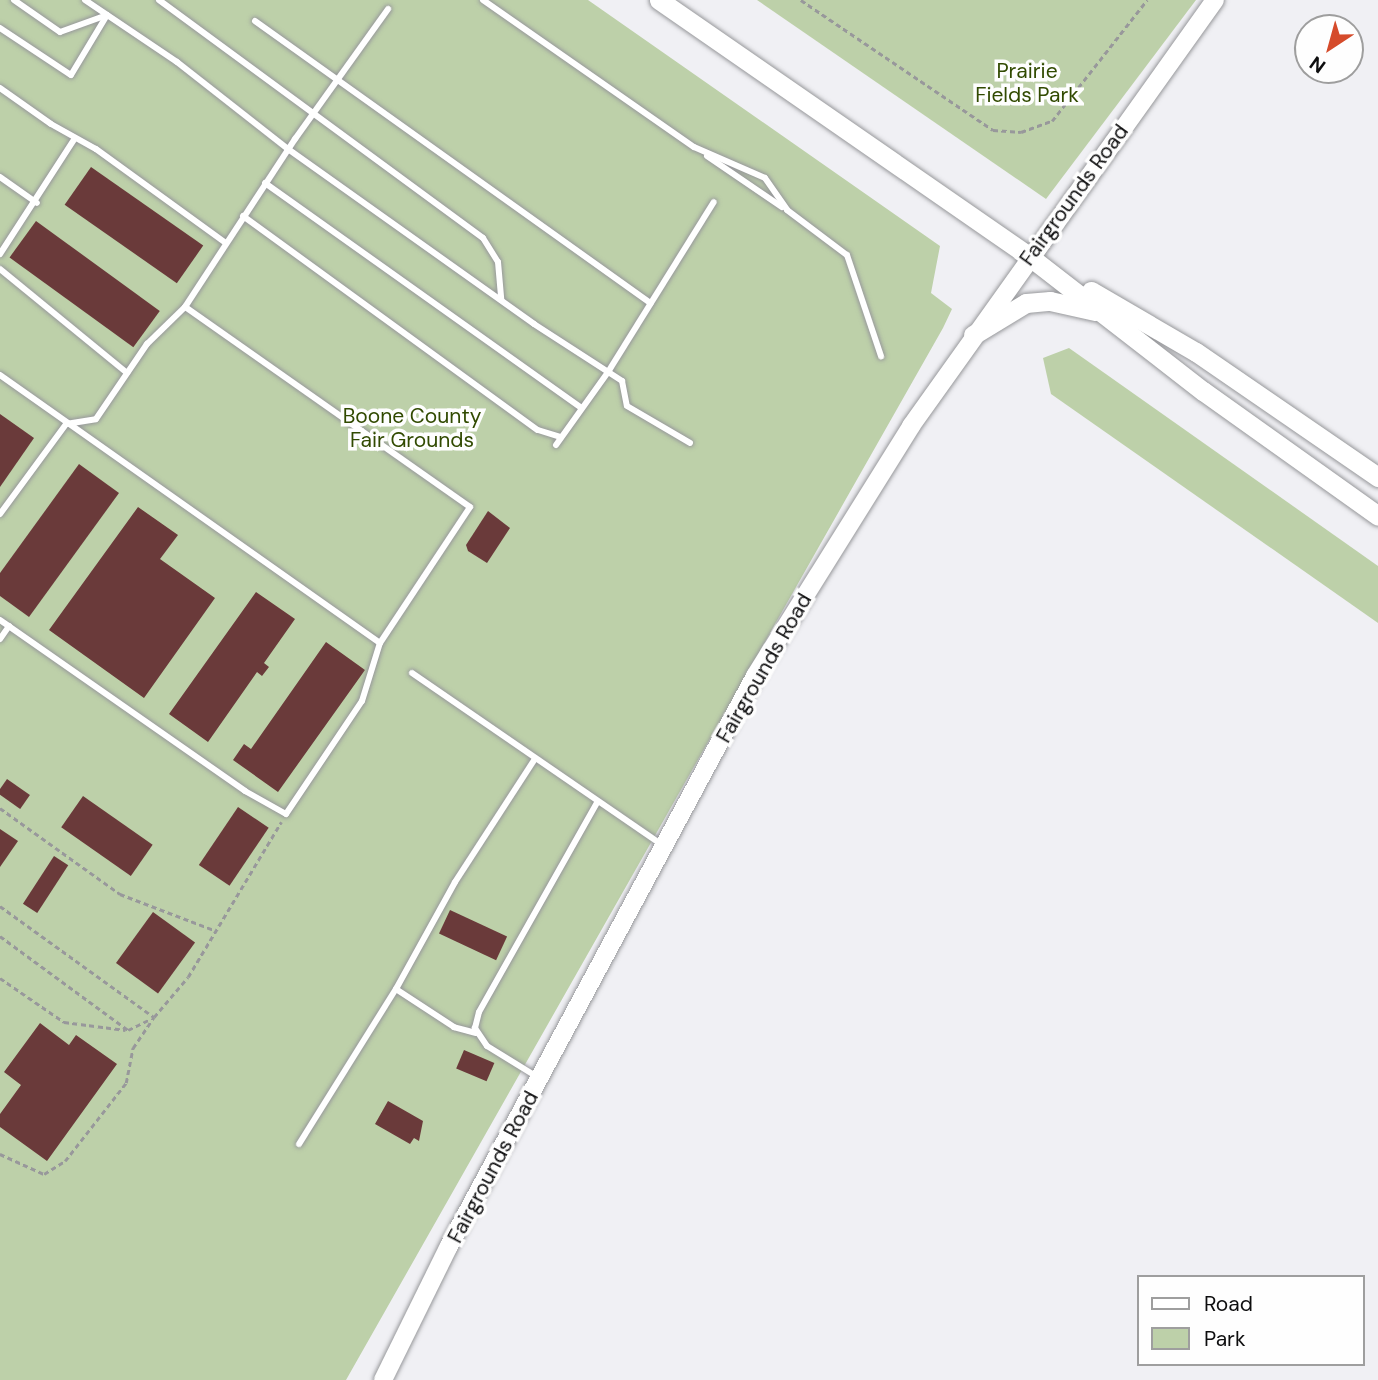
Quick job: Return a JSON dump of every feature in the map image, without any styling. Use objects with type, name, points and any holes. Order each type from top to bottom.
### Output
[{"type":"main road","points":[[659,0],[1030,257],[1378,516]]},
{"type":"main road","name":"Fairgrounds Road","points":[[383,1380],[755,676],[911,426],[973,335],[1215,0]]},
{"type":"main road","points":[[1030,257],[1196,352],[1378,477]]},
{"type":"main road","points":[[973,335],[1026,303],[1076,305],[1105,314]]},
{"type":"lane","points":[[14,0],[60,32],[107,15]]},
{"type":"lane","points":[[85,0],[177,62],[288,149],[501,300],[622,381],[627,406],[657,420],[690,443]]},
{"type":"lane","points":[[159,0],[483,238],[498,262],[501,300]]},
{"type":"lane","points":[[483,0],[787,210],[847,256],[881,356]]},
{"type":"lane","points":[[0,514],[66,424],[96,419],[148,344],[185,307],[288,149],[388,9]]},
{"type":"lane","points":[[0,28],[71,75],[107,15]]},
{"type":"lane","points":[[255,21],[651,303]]},
{"type":"lane","points":[[0,88],[226,243]]},
{"type":"lane","points":[[0,254],[37,203],[75,138]]},
{"type":"lane","points":[[694,147],[765,178],[787,210]]},
{"type":"lane","points":[[0,177],[37,203]]},
{"type":"lane","points":[[265,183],[580,407]]},
{"type":"lane","points":[[555,444],[608,372],[713,202]]},
{"type":"lane","points":[[243,216],[538,430],[561,437]]},
{"type":"lane","points":[[0,269],[128,373]]},
{"type":"lane","points":[[0,620],[245,791],[286,814],[362,701],[380,643],[470,506],[185,307]]},
{"type":"lane","points":[[0,375],[380,643]]},
{"type":"lane","points":[[0,639],[9,626]]},
{"type":"lane","points":[[412,673],[597,803],[666,847]]},
{"type":"lane","points":[[299,1144],[396,989],[455,882],[535,759]]},
{"type":"lane","points":[[476,1032],[479,1012],[597,803]]},
{"type":"lane","points":[[396,989],[454,1027],[476,1032],[486,1045],[540,1079]]},
{"type":"path","points":[[801,0],[993,130],[1021,132],[1052,121],[1147,0]]},
{"type":"path","points":[[0,808],[120,894],[215,930]]},
{"type":"path","points":[[0,1154],[44,1174],[65,1161],[125,1083],[134,1048],[154,1017],[188,977],[286,814]]},
{"type":"path","points":[[0,906],[154,1017]]},
{"type":"path","points":[[0,936],[128,1030]]},
{"type":"path","points":[[0,978],[64,1022],[128,1030],[154,1017]]},
{"type":"green space","name":"Boone County Fair Grounds","points":[[0,0],[588,0],[940,246],[931,293],[952,309],[943,328],[346,1380],[0,1380]]},
{"type":"green space","name":"Prairie Fields Park","points":[[757,0],[1196,0],[1046,199]]},
{"type":"green space","points":[[1069,348],[1378,566],[1378,623],[1051,394],[1043,358]]},
{"type":"building","points":[[91,167],[203,246],[177,283],[65,205]]},
{"type":"building","points":[[36,221],[160,311],[133,347],[10,257]]},
{"type":"building","points":[[0,414],[34,438],[0,487]]},
{"type":"building","points":[[79,464],[119,493],[29,617],[0,596],[0,573]]},
{"type":"building","points":[[138,507],[178,535],[160,559],[215,598],[144,698],[49,630]]},
{"type":"building","points":[[488,511],[510,528],[487,563],[468,551],[466,545]]},
{"type":"building","points":[[256,592],[295,619],[264,663],[269,667],[262,676],[257,672],[208,742],[169,714]]},
{"type":"building","points":[[326,642],[365,670],[278,792],[233,760],[244,744],[251,749]]},
{"type":"building","points":[[7,779],[30,795],[20,809],[0,795],[0,789]]},
{"type":"building","points":[[83,796],[153,845],[131,876],[61,827]]},
{"type":"building","points":[[238,807],[269,828],[230,886],[199,865]]},
{"type":"building","points":[[0,829],[18,841],[0,867]]},
{"type":"building","points":[[54,856],[68,865],[37,913],[23,904]]},
{"type":"building","points":[[450,910],[507,937],[496,960],[439,934]]},
{"type":"building","points":[[153,912],[195,943],[158,994],[116,963]]},
{"type":"building","points":[[40,1023],[69,1045],[76,1035],[117,1064],[47,1161],[0,1127],[0,1114],[21,1085],[4,1072]]},
{"type":"building","points":[[464,1050],[494,1063],[487,1081],[456,1068]]},
{"type":"building","points":[[388,1101],[423,1121],[419,1141],[414,1138],[410,1144],[375,1124]]}]
